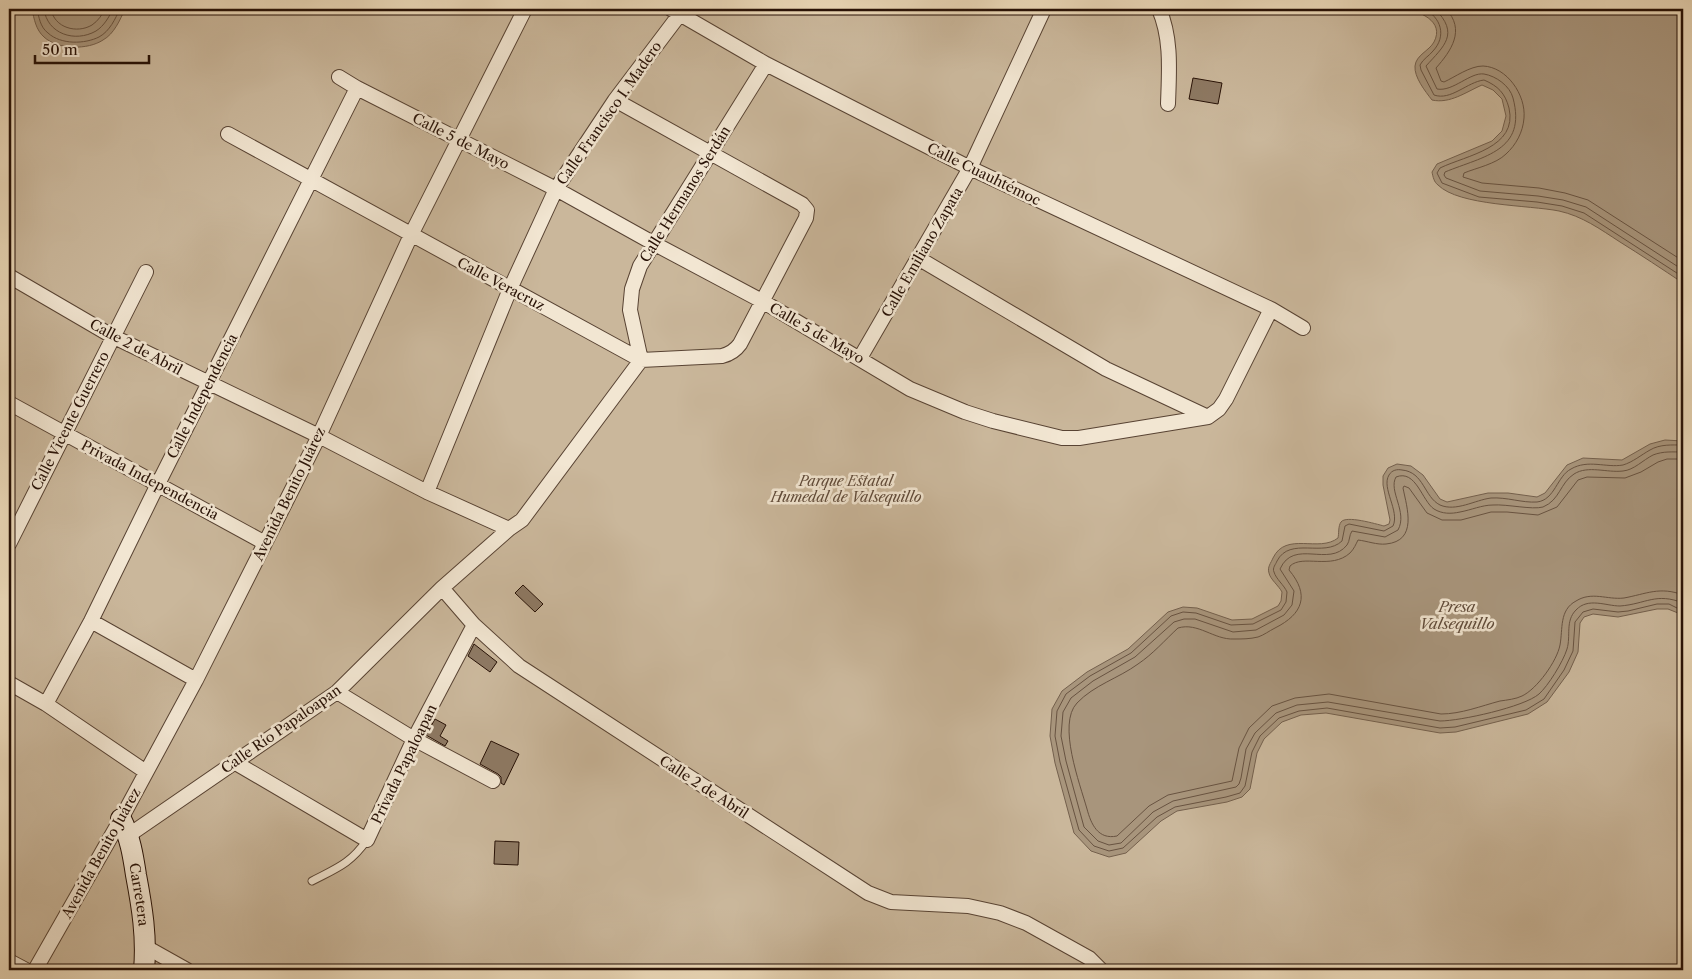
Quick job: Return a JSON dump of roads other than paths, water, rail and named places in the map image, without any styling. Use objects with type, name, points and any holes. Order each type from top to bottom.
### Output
[{"type":"street","name":"Avenida Benito Juárez","points":[[35,970],[125,827],[146,772],[196,680],[319,436],[411,235],[525,9]]},
{"type":"street","name":"Calle Emiliano Zapata","points":[[860,358],[970,168],[1044,9]]},
{"type":"street","points":[[1159,9],[1166,24],[1169,44],[1168,104]]},
{"type":"street","name":"Calle Cuauhtémoc","points":[[676,11],[696,15],[766,64],[970,168],[1271,310],[1303,328]]},
{"type":"street","name":"Calle Francisco I. Madero","points":[[427,492],[510,289],[556,189],[676,11]]},
{"type":"street","name":"Calle Hermanos Serdán","points":[[641,360],[630,310],[631,296],[640,266],[766,64]]},
{"type":"street","name":"Calle 5 de Mayo","points":[[340,77],[357,88],[556,189],[762,301],[910,389],[964,412],[1062,438],[1078,438],[1208,417]]},
{"type":"street","name":"Calle Independencia","points":[[46,704],[91,621],[357,88]]},
{"type":"street","points":[[615,100],[802,204],[807,210],[806,218],[736,350],[722,356],[641,360]]},
{"type":"street","name":"Calle Veracruz","points":[[228,134],[641,360]]},
{"type":"street","points":[[918,258],[1106,368],[1208,417],[1219,409],[1226,399],[1271,310]]},
{"type":"street","name":"Calle Vicente Guerrero","points":[[9,544],[112,336],[146,272]]},
{"type":"street","name":"Calle 2 de Abril","points":[[9,276],[112,336],[319,436],[427,492],[509,529]]},
{"type":"street","name":"Calle Río Papaloapan","points":[[125,827],[234,762],[337,692],[442,588],[509,529],[522,520],[641,360]]},
{"type":"street","name":"Privada Independencia","points":[[9,403],[265,543]]},
{"type":"street","name":"Calle 2 de Abril","points":[[442,588],[474,625],[519,666],[868,893],[891,902],[968,906],[1000,913],[1026,923],[1089,958],[1101,970]]},
{"type":"street","points":[[91,621],[196,680]]},
{"type":"street","name":"Privada Papaloapan","points":[[367,840],[414,739],[474,625]]},
{"type":"street","points":[[9,683],[46,704],[146,772]]},
{"type":"street","points":[[337,692],[414,739],[493,781]]},
{"type":"street","points":[[234,762],[367,840]]},
{"type":"street","name":"Carretera","points":[[125,827],[144,919],[146,947],[144,970]]},
{"type":"street","points":[[146,947],[187,970]]},
{"type":"street","points":[[9,961],[26,970]]},
{"type":"lane","name":"Privada Papaloapan","points":[[312,881],[347,863],[357,854],[367,840]]},
{"type":"water","points":[[32,9],[125,9],[116,26],[107,37],[89,46],[73,47],[57,44],[44,37],[37,28]]},
{"type":"water","points":[[1404,9],[1683,9],[1683,283],[1598,228],[1575,216],[1559,211],[1478,201],[1448,192],[1437,184],[1432,172],[1437,164],[1492,141],[1502,131],[1506,116],[1502,99],[1493,90],[1482,85],[1452,99],[1432,100],[1418,79],[1415,66],[1420,56],[1434,42],[1436,28],[1429,18],[1417,12]]},
{"type":"water","name":"Presa Valsequillo","points":[[1665,440],[1683,441],[1683,618],[1678,613],[1668,609],[1657,609],[1618,617],[1593,614],[1584,617],[1580,623],[1578,652],[1569,672],[1547,702],[1528,714],[1456,732],[1440,733],[1326,713],[1301,715],[1282,722],[1264,739],[1257,753],[1250,789],[1242,797],[1227,802],[1177,811],[1161,821],[1126,853],[1109,857],[1091,851],[1074,833],[1055,763],[1050,736],[1052,709],[1062,691],[1087,672],[1128,649],[1168,612],[1183,607],[1197,608],[1232,620],[1252,619],[1278,606],[1281,601],[1282,592],[1271,578],[1268,569],[1279,550],[1294,544],[1322,544],[1330,542],[1338,538],[1340,524],[1344,520],[1349,519],[1384,526],[1389,524],[1383,476],[1388,468],[1397,464],[1411,466],[1423,475],[1440,499],[1447,502],[1488,493],[1508,493],[1537,497],[1545,493],[1567,465],[1583,458],[1622,460],[1650,444]]},
{"type":"park label","name":"Parque Estatal Humedal de Valsequillo","points":[[846,490]]}]
